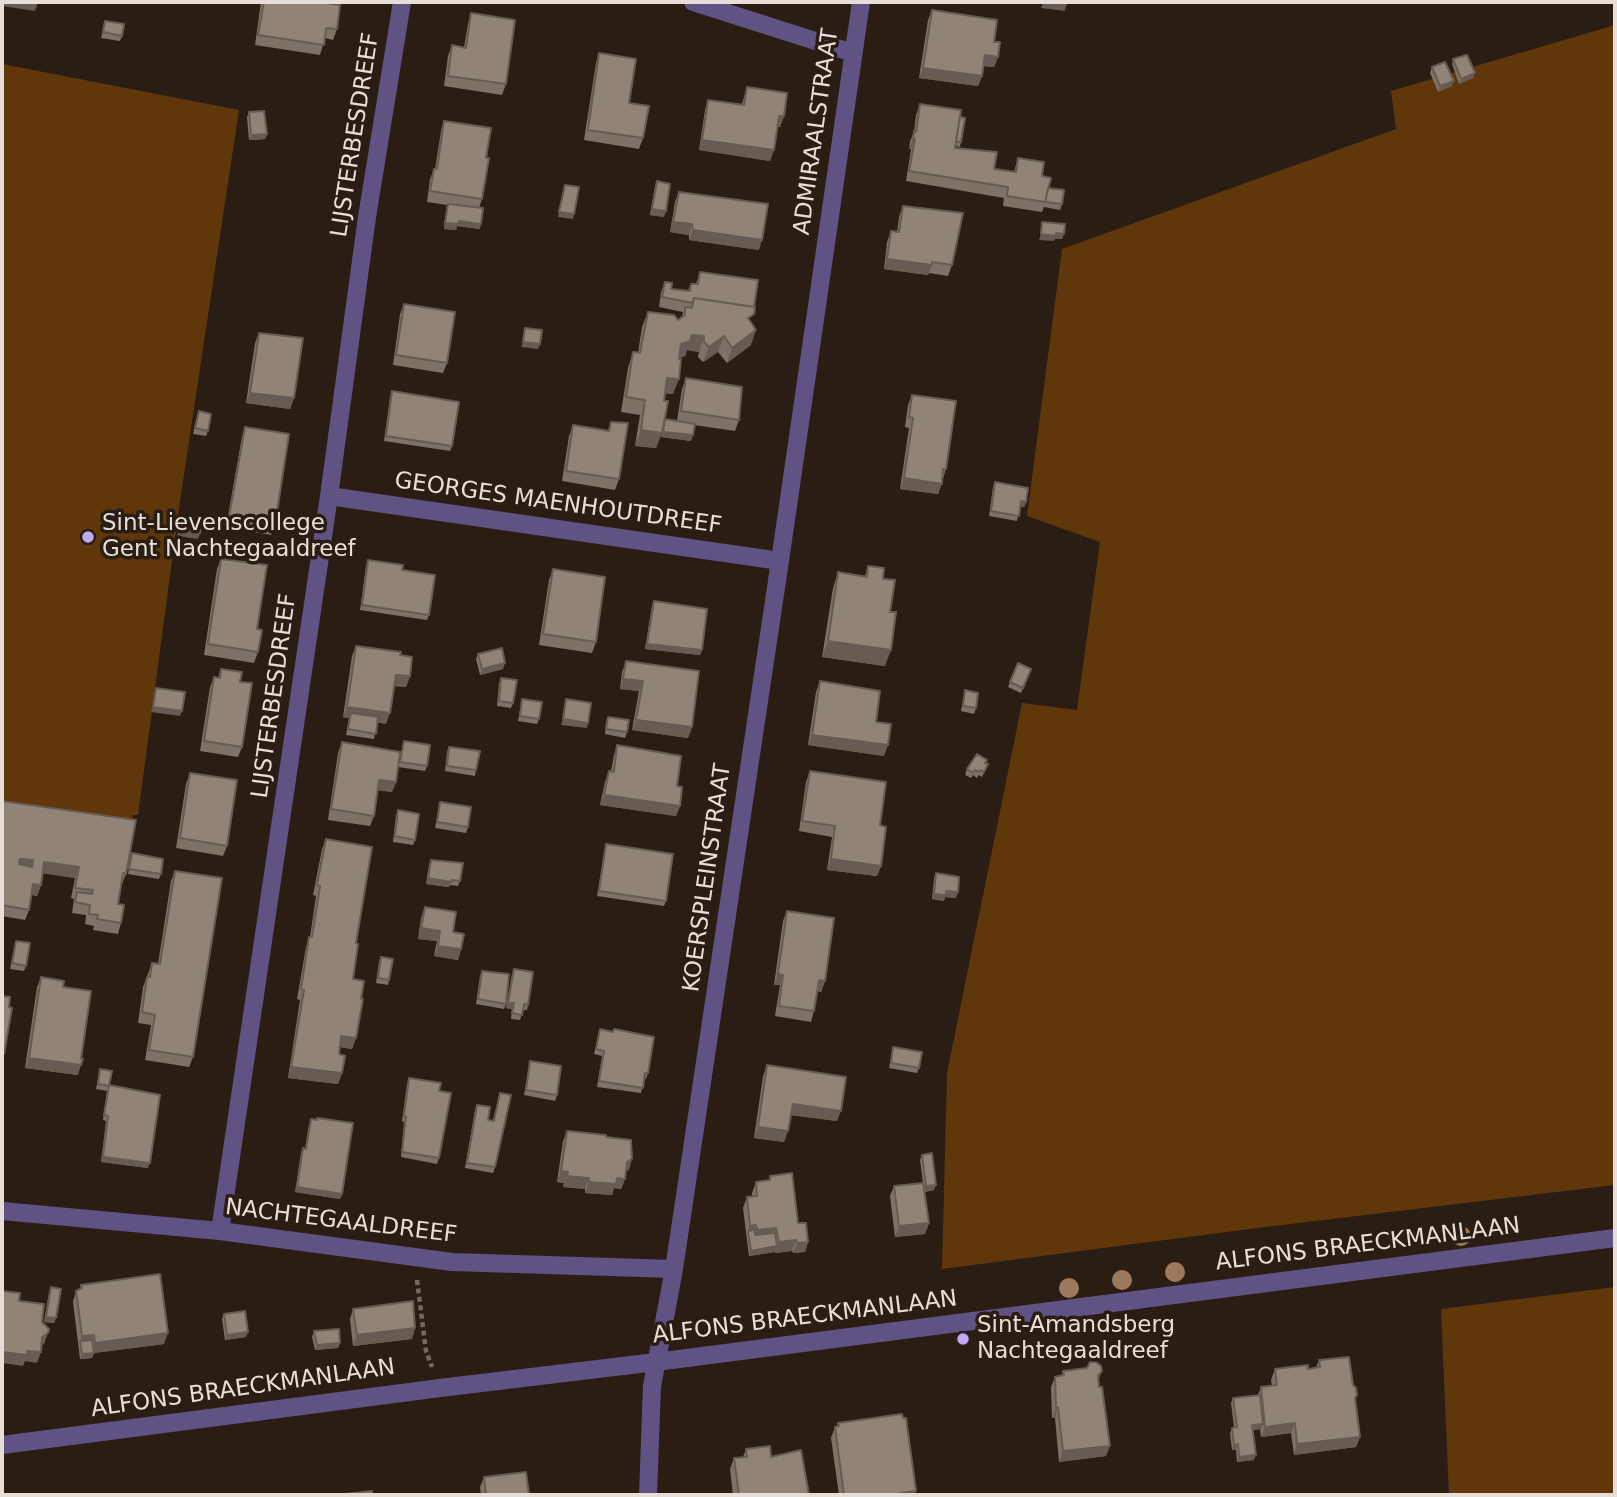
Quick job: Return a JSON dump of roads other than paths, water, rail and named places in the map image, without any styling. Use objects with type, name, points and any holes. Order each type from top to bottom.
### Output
[{"type":"street","name":"LIJSTERBESDREEF","points":[[219,1231],[329,496],[367,217],[402,2]]},
{"type":"street","points":[[693,2],[853,52]]},
{"type":"street","name":"ADMIRAALSTRAAT","points":[[821,269],[861,2]]},
{"type":"street","name":"KOERSPLEINSTRAAT","points":[[649,1495],[652,1386],[674,1269],[821,269]]},
{"type":"street","name":"GEORGES MAENHOUTDREEF","points":[[329,496],[780,561]]},
{"type":"street","name":"NACHTEGAALDREEF","points":[[2,1211],[219,1231],[453,1262],[674,1269]]},
{"type":"street","name":"ALFONS BRAECKMANLAAN","points":[[2,1446],[1615,1238]]},
{"type":"place","name":"Sint-Lievenscollege Gent Nachtegaaldreef","points":[[88,537]]},
{"type":"place","name":"Sint-Amandsberg Nachtegaaldreef","points":[[963,1339]]}]
